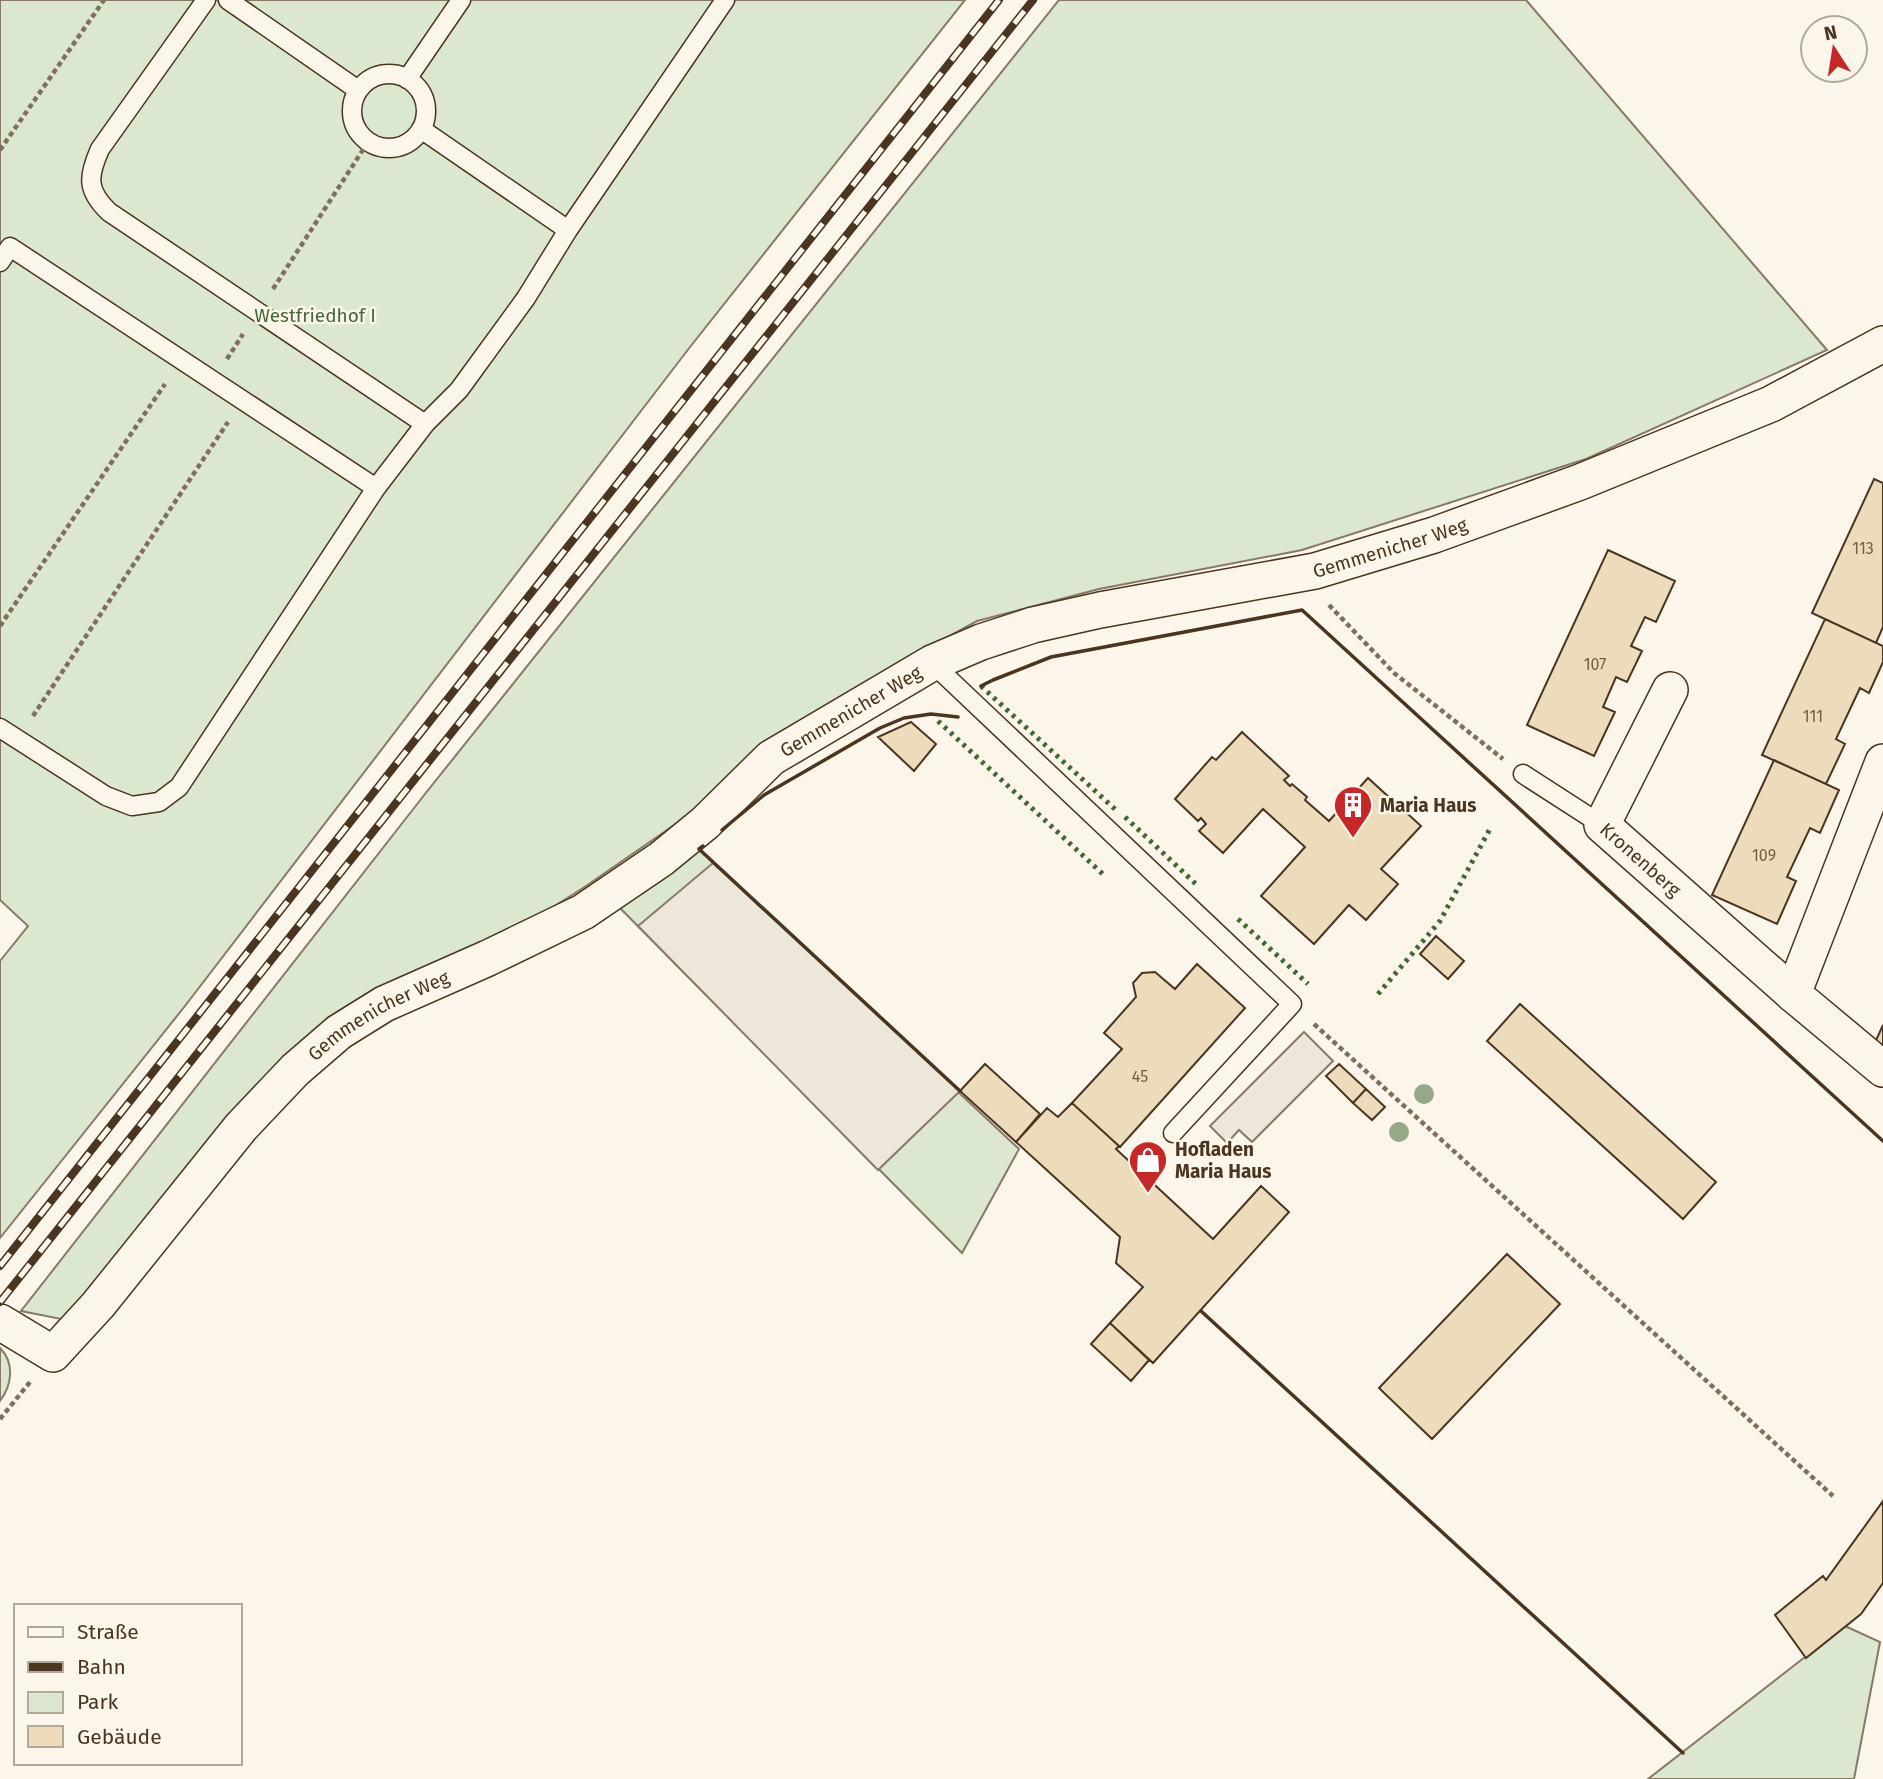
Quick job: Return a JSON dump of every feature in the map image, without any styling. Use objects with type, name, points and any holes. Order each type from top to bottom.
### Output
[{"type":"street","name":"Gemmenicher Weg","points":[[52,1354],[98,1305],[241,1127],[295,1070],[339,1032],[384,1004],[583,912],[660,859],[705,823],[771,758],[932,663],[981,642],[1033,625],[1100,610],[1315,571],[1434,536],[1580,482],[1771,404],[1883,344]]},
{"type":"street","name":"Kronenberg","points":[[1670,690],[1602,825],[1793,994],[1883,1069]]},
{"type":"street","points":[[1793,994],[1883,762]]},
{"type":"street","points":[[0,1322],[52,1354]]},
{"type":"lane","points":[[206,0],[100,149],[92,168],[91,186],[98,201],[109,212],[425,424]]},
{"type":"lane","points":[[228,0],[358,90]]},
{"type":"lane","points":[[407,79],[461,0]]},
{"type":"lane","points":[[0,728],[106,796],[132,806],[159,802],[179,787],[376,488],[425,424],[460,390],[526,298],[568,230],[724,0]]},
{"type":"lane","points":[[397,75],[407,79],[416,86],[426,107],[421,130],[403,145],[391,148],[368,142],[354,124],[351,113],[358,90],[375,76],[397,75]]},
{"type":"lane","points":[[421,130],[568,230]]},
{"type":"lane","points":[[0,262],[10,247],[376,488]]},
{"type":"lane","points":[[932,663],[1292,1004],[1173,1133]]},
{"type":"lane","points":[[1522,774],[1602,825]]},
{"type":"path","points":[[0,150],[104,0]]},
{"type":"path","points":[[213,380],[368,142]]},
{"type":"path","points":[[0,626],[182,360]]},
{"type":"path","points":[[17,740],[243,400]]},
{"type":"path","points":[[1315,571],[1321,592],[1333,610],[1394,673],[1522,774]]},
{"type":"path","points":[[1292,1004],[1833,1496]]},
{"type":"path","points":[[0,1419],[52,1354]]},
{"type":"green space","name":"Westfriedhof I","points":[[0,0],[965,0],[690,347],[185,1006],[0,1238],[0,961],[28,926],[0,900]]},
{"type":"green space","points":[[1059,0],[1526,0],[1827,350],[1586,459],[1302,550],[1099,589],[977,621],[942,640],[550,909],[310,1039],[256,1085],[93,1295],[61,1319],[21,1311],[425,794]]},
{"type":"green space","points":[[699,849],[1019,1149],[962,1253],[619,907]]},
{"type":"green space","points":[[0,1348],[8,1360],[10,1374],[0,1401]]},
{"type":"green space","points":[[1845,1626],[1880,1642],[1854,1779],[1648,1779]]},
{"type":"shaded area","points":[[713,863],[960,1091],[878,1170],[638,926]]},
{"type":"shaded area","points":[[1304,1032],[1333,1061],[1252,1142],[1239,1130],[1227,1143],[1210,1126]]},
{"type":"building","points":[[1874,479],[1883,483],[1883,627],[1876,643],[1812,613]]},
{"type":"building","points":[[1608,550],[1675,581],[1656,622],[1645,617],[1631,646],[1642,651],[1627,682],[1616,677],[1603,707],[1615,712],[1594,756],[1527,725]]},
{"type":"building","points":[[1825,619],[1883,646],[1883,662],[1869,693],[1860,688],[1836,739],[1845,744],[1826,784],[1762,755]]},
{"type":"building","points":[[911,722],[936,744],[914,771],[878,737]]},
{"type":"building","name":"Maria Haus","points":[[1242,732],[1289,776],[1284,780],[1307,797],[1305,800],[1329,821],[1368,778],[1391,799],[1386,806],[1391,811],[1397,804],[1421,826],[1381,869],[1398,884],[1366,920],[1349,905],[1314,944],[1261,896],[1305,847],[1263,809],[1223,853],[1199,831],[1206,824],[1201,818],[1198,821],[1175,799],[1212,757],[1216,760]]},
{"type":"building","points":[[1774,760],[1839,790],[1820,833],[1810,828],[1787,877],[1796,881],[1777,924],[1712,895]]},
{"type":"building","points":[[1436,936],[1464,961],[1448,979],[1420,954]]},
{"type":"building","points":[[1197,964],[1245,1008],[1120,1147],[1072,1103],[1122,1049],[1104,1033],[1136,997],[1133,983],[1142,973],[1155,972],[1175,989]]},
{"type":"building","points":[[1520,1004],[1716,1182],[1683,1219],[1487,1041]]},
{"type":"building","points":[[1883,1025],[1883,1052],[1873,1047]]},
{"type":"building","points":[[985,1064],[1040,1114],[1016,1142],[960,1091]]},
{"type":"building","points":[[1339,1064],[1366,1089],[1353,1103],[1326,1076]]},
{"type":"building","points":[[1366,1089],[1385,1107],[1372,1120],[1353,1103]]},
{"type":"building","points":[[1072,1103],[1119,1146],[1116,1149],[1213,1239],[1261,1186],[1289,1212],[1153,1363],[1110,1323],[1143,1287],[1116,1263],[1120,1237],[1016,1142],[1047,1108],[1058,1117]]},
{"type":"building","points":[[1507,1254],[1560,1304],[1432,1439],[1379,1388]]},
{"type":"building","points":[[1110,1323],[1149,1360],[1131,1381],[1091,1344]]},
{"type":"building","points":[[1883,1501],[1883,1583],[1861,1614],[1806,1658],[1775,1615],[1823,1576],[1826,1580]]},
{"type":"railway","points":[[0,1266],[999,0]]},
{"type":"railway","points":[[0,1302],[1033,0]]},
{"type":"hedge","points":[[981,686],[1117,811]]},
{"type":"hedge","points":[[938,721],[1106,877]]},
{"type":"hedge","points":[[1125,817],[1199,887]]},
{"type":"hedge","points":[[1378,994],[1440,921],[1491,827]]},
{"type":"hedge","points":[[1238,919],[1308,984]]},
{"type":"wall","points":[[981,686],[1051,657],[1302,610],[1883,1141]]},
{"type":"wall","points":[[722,830],[764,795],[880,728],[904,718],[931,714],[958,717]]},
{"type":"wall","points":[[703,846],[699,849],[960,1091]]},
{"type":"wall","points":[[1201,1311],[1683,1753]]},
{"type":"place","name":"Maria Haus","points":[[1353,839]]},
{"type":"place","name":"Hofladen Maria Haus","points":[[1148,1194]]}]
